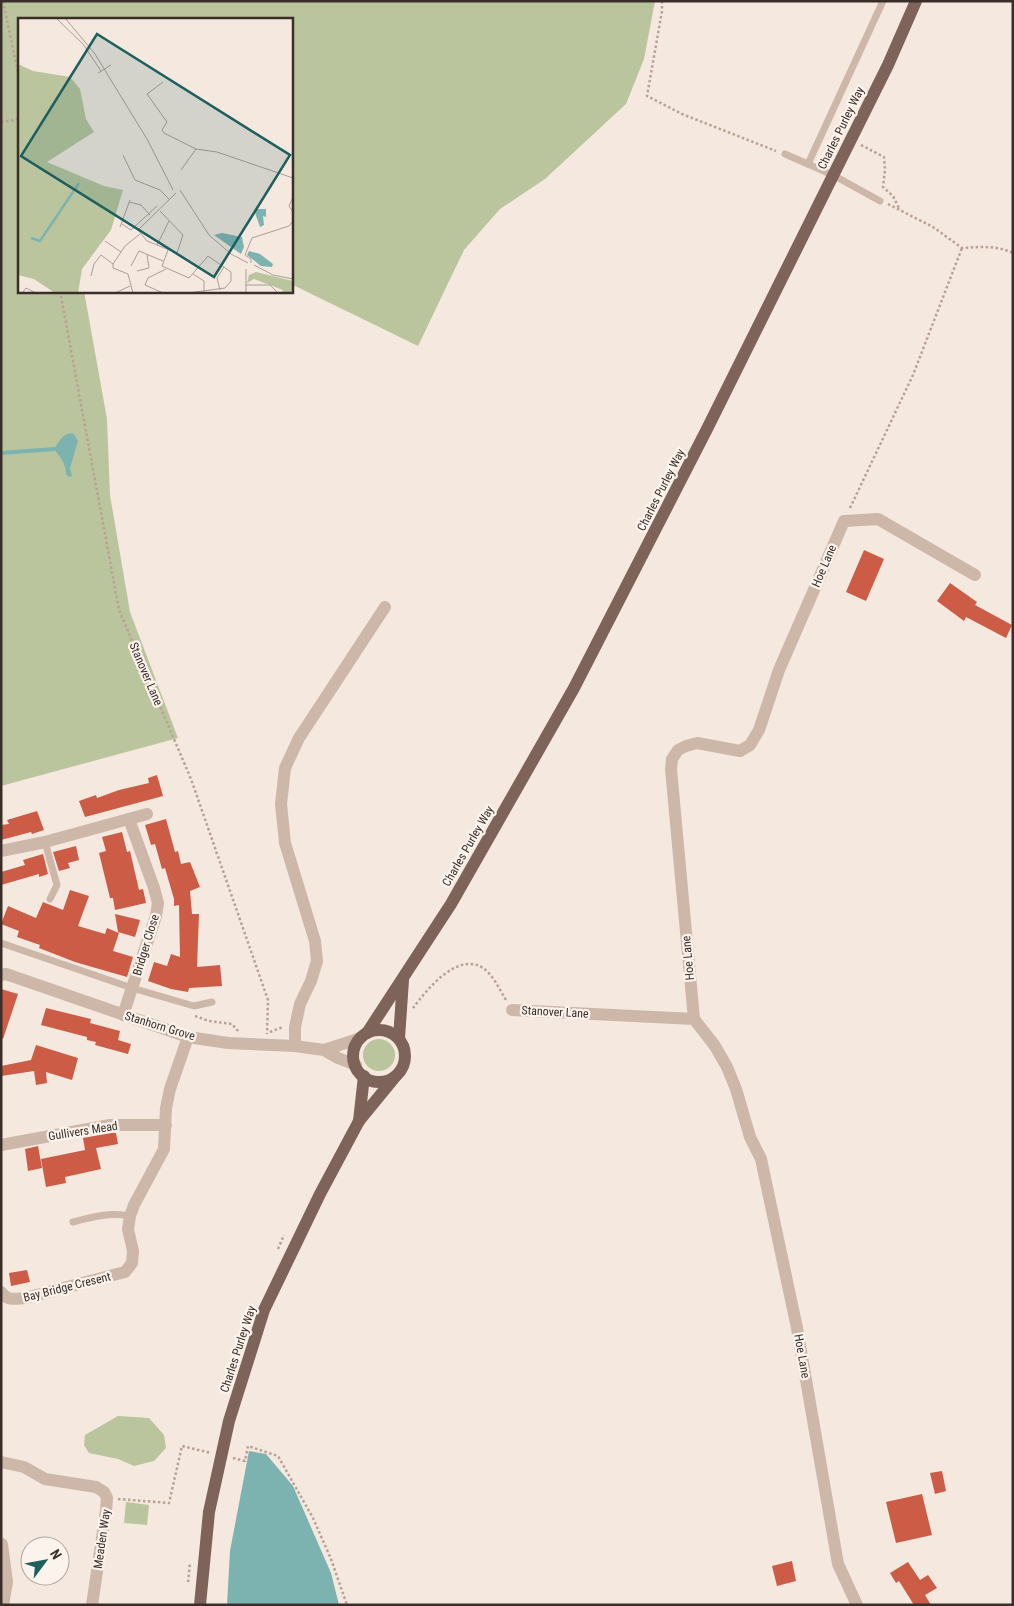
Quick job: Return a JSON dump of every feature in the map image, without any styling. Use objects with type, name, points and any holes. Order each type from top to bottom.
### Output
[{"type":"main road","name":"Charles Purley Way","points":[[364,1035],[451,904],[574,688],[707,430],[888,65],[916,1]]},
{"type":"main road","name":"Charles Purley Way","points":[[399,1038],[403,977]]},
{"type":"main road","points":[[375,1030],[384,1030],[399,1038],[406,1054],[405,1063],[395,1077],[379,1082],[364,1076],[356,1065],[354,1051],[364,1035],[375,1030]]},
{"type":"main road","name":"Charles Purley Way","points":[[359,1121],[364,1076]]},
{"type":"main road","name":"Charles Purley Way","points":[[200,1605],[209,1512],[221,1455],[229,1421],[264,1310],[316,1202],[359,1121],[395,1077]]},
{"type":"street","points":[[844,521],[878,519],[975,575]]},
{"type":"street","name":"Hoe Lane","points":[[844,521],[779,670],[759,730],[750,745],[740,751],[697,743],[686,746],[678,750],[672,759],[671,769],[694,1019],[715,1046],[727,1067],[736,1089],[750,1137],[761,1158],[797,1328],[838,1564],[857,1605]]},
{"type":"street","points":[[294,1046],[295,1027],[300,1004],[311,981],[317,961],[315,941],[285,843],[281,804],[285,768],[299,738],[385,607]]},
{"type":"street","points":[[1,851],[45,842],[147,814]]},
{"type":"street","name":"Bridger Close","points":[[123,1015],[156,916],[158,903],[129,819]]},
{"type":"street","name":"Stanhorn Grove","points":[[1,975],[6,974],[188,1036],[228,1043],[294,1046],[324,1050],[356,1065]]},
{"type":"street","name":"Stanover Lane","points":[[512,1010],[694,1019]]},
{"type":"street","name":"Stanhorn Grove","points":[[324,1050],[364,1035]]},
{"type":"street","name":"Bay Bridge Cresent","points":[[1,1292],[6,1298],[12,1300],[25,1298],[125,1272],[132,1263],[133,1251],[128,1230],[130,1216],[164,1149],[166,1108],[170,1089],[188,1036]]},
{"type":"street","name":"Gullivers Mead","points":[[1,1145],[110,1125],[166,1125]]},
{"type":"street","name":"Meaden Way","points":[[1,1462],[24,1467],[45,1478],[96,1487],[104,1492],[107,1498],[92,1605]]},
{"type":"street","points":[[2,1544],[7,1582],[3,1605]]},
{"type":"lane","points":[[808,164],[883,1]]},
{"type":"lane","points":[[785,154],[833,175],[880,201]]},
{"type":"lane","points":[[45,842],[57,885],[50,899]]},
{"type":"lane","points":[[1,943],[132,988],[194,1006],[212,1002]]},
{"type":"lane","points":[[73,1222],[104,1214],[130,1216]]},
{"type":"path","points":[[2,1],[18,73]]},
{"type":"path","points":[[662,1],[662,11],[647,96],[682,114],[785,154]]},
{"type":"path","points":[[1,122],[18,119]]},
{"type":"path","points":[[850,140],[884,157],[883,187],[893,196],[900,211]]},
{"type":"path","points":[[880,201],[933,227],[962,248],[987,246],[1004,249],[1013,253]]},
{"type":"path","points":[[844,521],[913,374],[962,248]]},
{"type":"path","name":"Stanover Lane","points":[[60,292],[119,610],[191,779],[268,1000],[266,1045]]},
{"type":"path","name":"Stanover Lane","points":[[400,1019],[405,1019],[432,984],[454,969],[466,965],[482,968],[492,977],[512,1010]]},
{"type":"path","points":[[107,1498],[169,1504],[182,1446],[245,1461],[248,1446],[278,1456],[313,1518],[331,1559],[347,1605]]},
{"type":"green space","points":[[1,1],[655,1],[644,59],[626,104],[545,179],[500,209],[464,250],[418,346],[292,284],[292,18],[18,18],[18,292],[84,292],[107,419],[110,495],[130,612],[178,738],[1,786]]},
{"type":"green space","points":[[379,1039],[385,1040],[390,1044],[394,1049],[394,1061],[390,1066],[385,1070],[379,1071],[373,1070],[368,1066],[364,1061],[363,1055],[364,1049],[368,1044],[373,1040]]},
{"type":"green space","points":[[118,1416],[149,1418],[164,1435],[166,1448],[154,1461],[134,1466],[118,1459],[89,1453],[84,1445],[85,1435]]},
{"type":"green space","points":[[126,1502],[149,1505],[147,1525],[124,1523]]},
{"type":"water","points":[[71,433],[74,434],[78,441],[70,468],[72,476],[69,477],[66,474],[62,460],[54,449],[63,437]]},
{"type":"water","points":[[249,1451],[266,1454],[293,1486],[331,1573],[339,1605],[227,1605],[230,1551]]},
{"type":"building","points":[[864,550],[884,559],[866,601],[846,592]]},
{"type":"building","points":[[950,583],[977,602],[975,605],[1012,625],[1006,638],[966,617],[964,621],[937,601]]},
{"type":"building","points":[[157,775],[163,796],[85,817],[79,801],[96,795],[97,798],[119,790],[149,783],[148,778]]},
{"type":"building","points":[[37,811],[44,830],[1,840],[1,825],[9,824],[7,820]]},
{"type":"building","points":[[166,819],[175,852],[178,851],[181,864],[190,862],[200,887],[190,891],[192,914],[199,914],[197,967],[220,965],[222,986],[189,988],[188,992],[171,989],[148,981],[154,962],[167,966],[171,954],[180,957],[179,905],[174,906],[174,899],[165,868],[162,869],[155,844],[151,845],[145,825]]},
{"type":"building","points":[[122,832],[127,852],[130,851],[139,890],[143,889],[146,903],[115,910],[113,898],[110,898],[99,853],[106,851],[102,837]]},
{"type":"building","points":[[76,846],[79,860],[68,863],[70,868],[59,871],[53,852]]},
{"type":"building","points":[[43,854],[48,874],[39,877],[39,874],[1,885],[1,872],[25,865],[23,860]]},
{"type":"building","points":[[70,890],[89,896],[78,926],[105,934],[107,928],[119,933],[113,951],[133,957],[127,977],[75,962],[39,948],[40,945],[17,937],[19,931],[1,924],[8,906],[36,918],[43,902],[63,910]]},
{"type":"building","points":[[115,914],[140,920],[135,937],[118,932]]},
{"type":"building","points":[[1,989],[18,994],[3,1039],[1,1038]]},
{"type":"building","points":[[46,1008],[91,1019],[90,1023],[120,1031],[118,1040],[131,1044],[128,1054],[95,1045],[96,1042],[87,1040],[87,1037],[41,1025]]},
{"type":"building","points":[[36,1045],[78,1058],[72,1080],[46,1072],[47,1083],[36,1085],[34,1071],[1,1076],[1,1066],[31,1060]]},
{"type":"building","points":[[116,1133],[118,1144],[96,1148],[101,1169],[65,1177],[66,1183],[46,1187],[41,1159],[85,1150],[83,1138]]},
{"type":"building","points":[[38,1146],[42,1168],[28,1171],[25,1149]]},
{"type":"building","points":[[27,1270],[30,1282],[11,1286],[9,1273]]},
{"type":"building","points":[[942,1471],[946,1491],[935,1494],[930,1473]]},
{"type":"building","points":[[922,1494],[932,1535],[896,1543],[886,1502]]},
{"type":"building","points":[[792,1561],[796,1581],[777,1586],[772,1566]]},
{"type":"building","points":[[908,1562],[920,1580],[928,1575],[937,1588],[925,1595],[931,1605],[914,1605],[899,1581],[896,1583],[890,1573]]},
{"type":"waterway","points":[[1,453],[54,449]]}]
